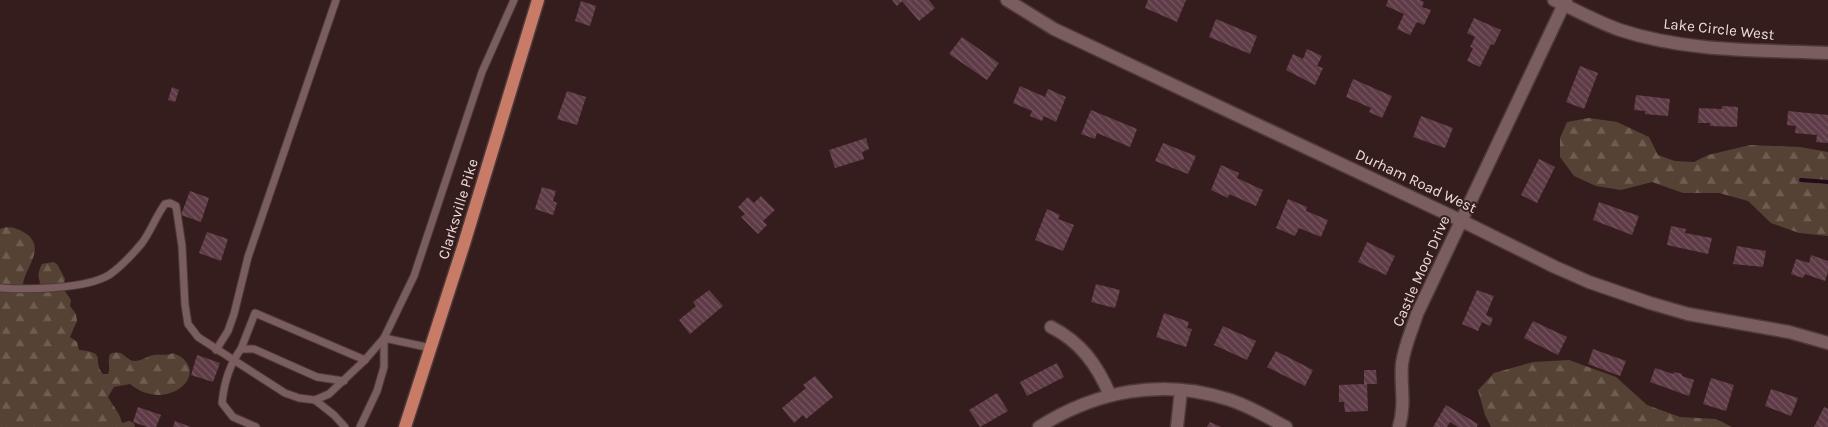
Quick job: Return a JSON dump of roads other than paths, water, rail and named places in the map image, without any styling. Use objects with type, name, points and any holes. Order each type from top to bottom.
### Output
[{"type":"main road","name":"Clarksville Pike","points":[[405,427],[464,244],[538,0]]},
{"type":"street","name":"Durham Road West","points":[[1007,0],[1054,29],[1462,221],[1555,267],[1617,292],[1688,314],[1790,332],[1828,343]]},
{"type":"street","name":"Castle Moor Drive","points":[[1399,427],[1404,398],[1402,364],[1407,342],[1417,314],[1462,221],[1561,2]]},
{"type":"street","name":"Lake Circle West","points":[[1561,2],[1620,30],[1656,40],[1701,47],[1828,53]]},
{"type":"street","points":[[1051,328],[1070,338],[1087,354],[1101,374],[1110,395]]},
{"type":"street","points":[[1039,427],[1084,403],[1135,390],[1182,390],[1204,393],[1228,399],[1286,427]]},
{"type":"street","points":[[1178,427],[1182,390]]},
{"type":"lane","points":[[216,350],[228,331],[234,314],[248,257],[336,0]]},
{"type":"lane","points":[[0,288],[61,286],[88,282],[108,275],[129,258],[144,240],[160,210],[165,204],[170,203],[176,206],[178,217],[188,324],[198,337],[285,393],[299,398],[315,400],[329,394],[365,360],[384,338],[414,276],[482,72],[514,0]]},
{"type":"lane","points":[[256,427],[233,417],[222,403],[223,387],[232,360],[241,349],[255,313],[365,360]]},
{"type":"lane","points":[[384,338],[431,348]]},
{"type":"lane","points":[[360,427],[377,391],[384,367],[384,338]]},
{"type":"lane","points":[[241,349],[254,349],[316,377],[344,381]]},
{"type":"lane","points":[[315,400],[334,415],[345,427]]},
{"type":"waterway","points":[[1801,180],[1828,182]]}]
